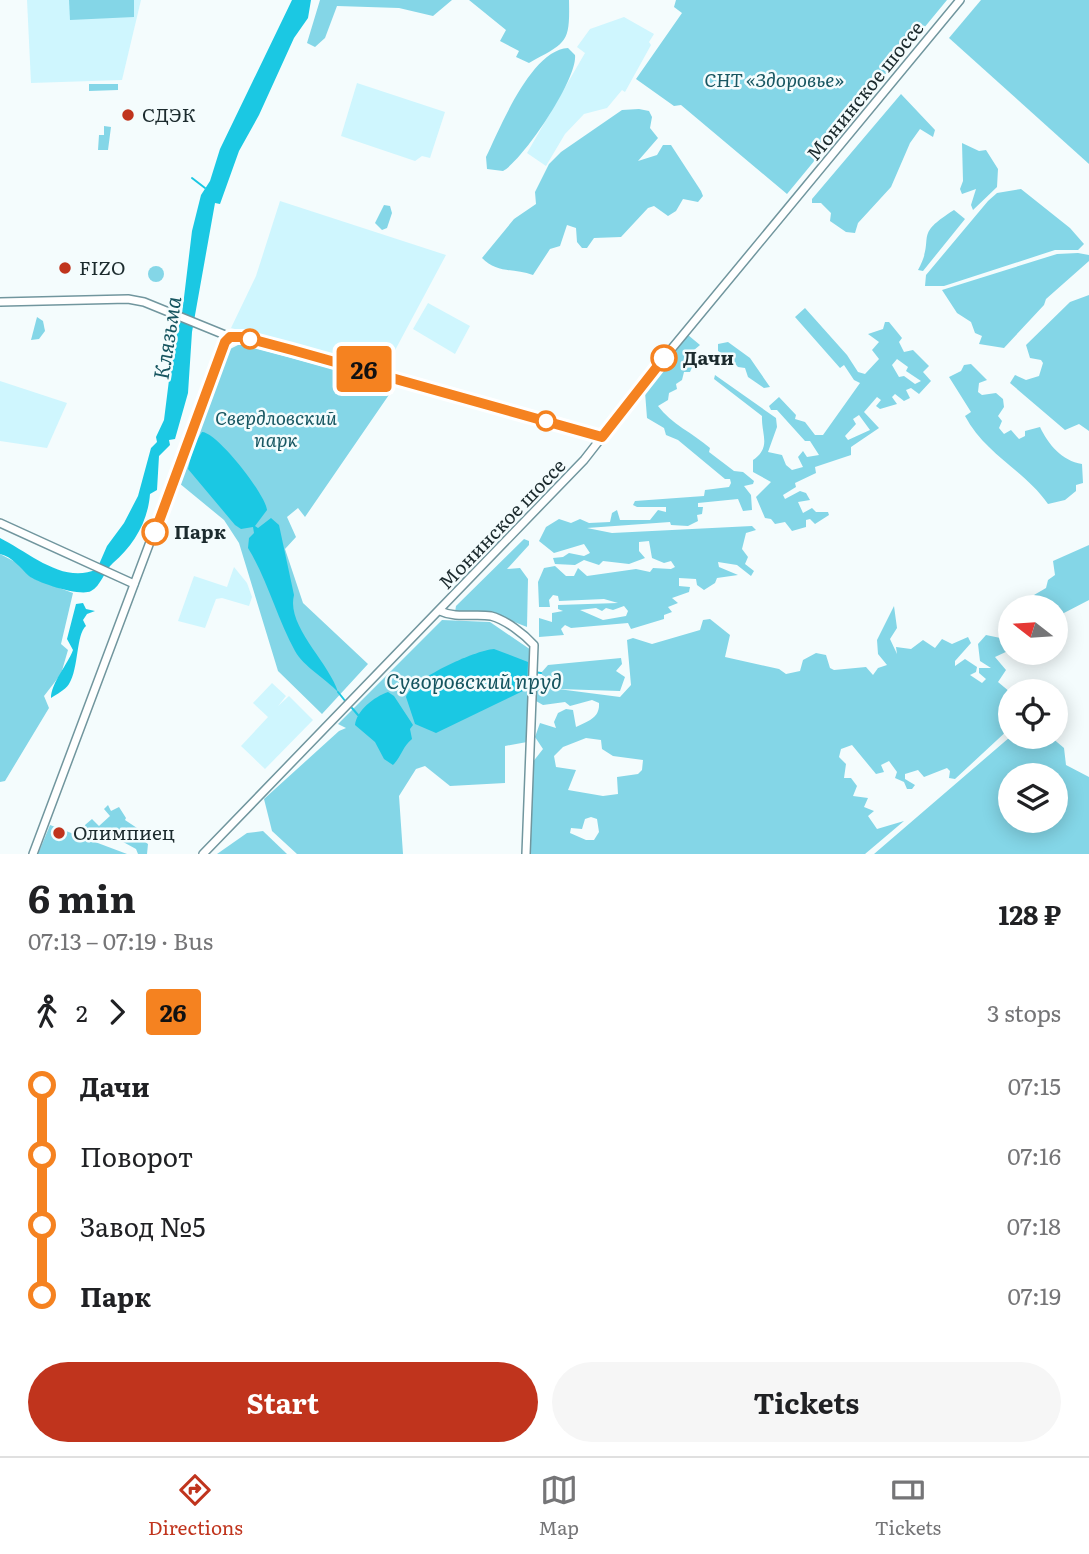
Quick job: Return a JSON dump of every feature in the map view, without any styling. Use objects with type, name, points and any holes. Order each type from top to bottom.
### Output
[{"type":"street","name":"Монинское шоссе","points":[[203,854],[578,467],[960,0]]},
{"type":"street","points":[[0,302],[117,297],[162,309],[230,337],[243,337],[292,350],[602,437]]},
{"type":"street","points":[[33,854],[225,342],[230,337]]},
{"type":"street","points":[[0,523],[134,584]]},
{"type":"street","points":[[440,611],[454,616],[492,617],[520,633],[534,645],[526,854]]},
{"type":"shaded area","points":[[27,0],[141,0],[122,80],[31,83]]},
{"type":"shaded area","points":[[624,17],[654,34],[649,42],[651,45],[625,92],[622,90],[607,108],[584,114],[565,134],[546,166],[527,153],[585,53],[577,47],[590,29]]},
{"type":"shaded area","points":[[357,83],[445,112],[430,158],[422,156],[415,161],[341,136]]},
{"type":"shaded area","points":[[280,201],[446,255],[385,369],[231,328],[256,276]]},
{"type":"shaded area","points":[[428,303],[470,326],[455,354],[413,329]]},
{"type":"shaded area","points":[[0,381],[67,403],[47,448],[0,441]]},
{"type":"shaded area","points":[[234,567],[247,583],[252,597],[249,606],[222,598],[216,599],[205,628],[178,621],[194,576],[227,587]]},
{"type":"shaded area","points":[[272,683],[286,696],[278,706],[289,696],[313,720],[265,769],[241,746],[268,717],[253,703]]},
{"type":"green space","points":[[69,0],[134,0],[134,17],[70,20]]},
{"type":"green space","points":[[320,0],[452,0],[433,16],[399,8],[337,6],[325,38],[315,47],[307,43]]},
{"type":"green space","points":[[469,0],[569,0],[567,34],[559,45],[529,63],[516,57],[519,51],[500,41],[506,30]]},
{"type":"green space","name":"СНТ «Здоровье»","points":[[676,0],[947,0],[787,194],[681,105],[674,106],[636,79],[682,13],[674,7]]},
{"type":"green space","points":[[981,0],[1089,0],[1089,164],[949,38]]},
{"type":"green space","points":[[568,48],[575,55],[574,66],[559,99],[536,135],[503,171],[487,169],[486,157],[518,92],[542,62],[554,52]]},
{"type":"green space","points":[[89,84],[118,84],[118,90],[89,91]]},
{"type":"green space","points":[[901,94],[935,130],[933,137],[920,129],[910,143],[891,187],[858,223],[855,233],[846,232],[830,221],[831,213],[821,203],[812,203],[812,199]]},
{"type":"green space","points":[[622,110],[649,111],[652,117],[650,128],[658,138],[638,161],[657,155],[663,145],[671,145],[701,191],[703,196],[698,202],[683,199],[676,211],[668,216],[654,206],[648,208],[621,237],[594,238],[587,248],[582,248],[577,242],[576,228],[567,225],[560,246],[550,249],[533,275],[500,269],[482,258],[514,219],[536,204],[535,192],[549,164],[561,152]]},
{"type":"green space","points":[[104,126],[111,127],[108,150],[98,150],[99,135],[104,135]]},
{"type":"green space","points":[[962,143],[979,151],[986,150],[998,169],[997,187],[973,210],[971,205],[976,189],[962,194],[960,189],[963,181]]},
{"type":"green space","points":[[1021,189],[1070,228],[1084,244],[1078,250],[1055,250],[944,286],[925,286],[926,275],[988,201],[997,193]]},
{"type":"green space","points":[[384,205],[390,206],[392,213],[387,228],[382,230],[375,223]]},
{"type":"green space","points":[[954,210],[965,219],[923,271],[918,270],[926,250],[929,232]]},
{"type":"green space","points":[[1057,254],[1089,255],[1089,261],[1046,299],[1044,305],[1004,348],[979,344],[982,336],[975,333],[971,322],[957,313],[942,290]]},
{"type":"green space","points":[[153,266],[159,266],[164,274],[162,280],[153,282],[148,277],[148,271]]},
{"type":"green space","points":[[1089,295],[1089,431],[1079,424],[1065,430],[1010,383],[1015,375],[1026,380],[1039,376],[1043,363],[1030,358],[1026,345],[1070,302]]},
{"type":"green space","points":[[805,308],[847,355],[858,372],[865,374],[879,359],[872,350],[879,342],[868,334],[883,329],[885,322],[889,322],[902,338],[899,342],[904,352],[913,350],[929,366],[923,372],[931,381],[919,394],[911,388],[906,390],[910,398],[904,401],[895,394],[892,397],[897,404],[880,409],[876,406],[881,400],[877,397],[864,412],[879,428],[851,447],[851,455],[815,467],[816,473],[795,483],[796,487],[783,495],[785,499],[800,491],[806,493],[810,500],[798,502],[803,513],[812,508],[816,512],[828,512],[829,515],[815,524],[810,519],[806,520],[806,527],[792,531],[785,522],[775,524],[771,519],[765,518],[756,497],[771,482],[753,472],[753,460],[764,445],[762,416],[714,379],[715,375],[776,418],[777,427],[768,452],[782,455],[786,465],[792,470],[803,467],[798,457],[803,451],[807,457],[819,455],[810,441],[805,441],[777,410],[771,410],[769,406],[779,397],[796,415],[795,419],[805,422],[815,435],[823,435],[860,383],[854,380],[844,365],[840,368],[795,317]],"holes":[[[897,359],[908,367],[906,371],[921,381],[915,384],[904,376],[899,377],[892,365]],[[859,415],[870,430],[848,440],[845,436],[856,424],[853,419]]]},
{"type":"green space","points":[[37,317],[43,321],[45,331],[39,339],[31,340]]},
{"type":"green space","points":[[688,335],[700,345],[687,356],[697,357],[699,363],[693,365],[690,372],[684,372],[682,380],[676,384],[677,389],[669,393],[668,400],[658,406],[669,418],[710,448],[709,452],[734,471],[743,472],[754,481],[753,484],[744,486],[751,495],[752,510],[743,511],[738,499],[698,503],[698,507],[703,507],[702,514],[697,515],[698,521],[688,526],[671,525],[670,522],[587,528],[612,533],[752,526],[756,530],[746,533],[742,549],[748,557],[745,564],[754,571],[751,576],[737,565],[718,562],[719,567],[738,575],[717,578],[715,583],[704,590],[697,585],[696,579],[679,578],[679,586],[690,587],[689,592],[672,598],[678,603],[668,607],[672,612],[664,615],[664,619],[631,629],[628,623],[571,628],[565,625],[561,629],[564,635],[539,637],[539,618],[552,622],[552,613],[563,611],[558,609],[558,605],[618,603],[604,599],[559,601],[558,596],[553,595],[549,600],[550,607],[539,607],[538,582],[544,568],[555,566],[566,576],[574,576],[578,568],[587,576],[636,569],[650,572],[653,568],[675,567],[671,561],[664,563],[652,558],[649,541],[639,542],[639,551],[645,558],[629,564],[603,561],[599,565],[584,560],[575,565],[555,564],[553,558],[569,553],[584,556],[590,553],[584,544],[554,553],[539,541],[546,527],[559,519],[571,523],[580,519],[589,523],[610,522],[612,513],[617,510],[620,520],[650,520],[658,510],[666,512],[666,507],[637,507],[633,505],[635,501],[704,496],[705,490],[729,487],[731,483],[730,479],[725,479],[678,440],[666,435],[664,428],[647,418],[645,392],[663,368],[674,361],[673,355]],"holes":[[[624,606],[628,611],[626,616],[603,620],[580,610],[596,608],[602,611]]]},
{"type":"green space","points":[[728,342],[750,358],[770,387],[764,388],[748,377],[745,368],[738,367],[718,351],[718,344]]},
{"type":"green space","name":"Свердловский парк","points":[[240,344],[395,386],[305,517],[298,508],[287,517],[296,537],[285,549],[303,603],[368,664],[322,714],[278,671],[239,543],[224,520],[179,483],[230,349]]},
{"type":"green space","points":[[971,364],[987,380],[979,383],[978,392],[982,395],[996,393],[1003,399],[1004,407],[998,416],[1002,421],[999,428],[1004,434],[1011,430],[1019,439],[1025,436],[1025,431],[1040,427],[1056,451],[1082,464],[1083,483],[1076,485],[1076,491],[1065,500],[1048,504],[1028,481],[994,452],[973,429],[965,416],[971,412],[949,377],[961,371],[964,365]]},
{"type":"green space","points":[[524,539],[529,541],[529,545],[507,569],[520,568],[528,579],[527,627],[504,618],[455,612],[456,606]]},
{"type":"green space","points":[[1089,545],[1089,600],[1068,611],[1068,595],[1034,595],[1046,588],[1048,580],[1055,575],[1053,561]]},
{"type":"green space","points":[[0,554],[23,566],[32,578],[73,593],[61,644],[68,650],[61,674],[44,696],[49,708],[5,781],[0,782]]},
{"type":"green space","points":[[894,606],[897,628],[890,639],[897,654],[896,647],[911,649],[923,640],[935,648],[942,639],[952,644],[968,637],[971,643],[955,661],[955,666],[965,659],[977,667],[976,672],[970,675],[982,683],[986,679],[979,673],[979,668],[991,668],[980,661],[978,644],[986,635],[998,638],[998,656],[995,657],[998,665],[1006,670],[998,679],[998,739],[955,779],[949,778],[950,771],[947,768],[924,777],[918,770],[905,774],[905,779],[915,785],[912,789],[907,789],[904,782],[895,778],[897,772],[889,761],[881,765],[884,772],[876,774],[852,745],[841,749],[839,757],[846,764],[844,778],[851,778],[857,786],[853,796],[868,798],[864,807],[874,811],[868,816],[877,829],[904,821],[865,854],[529,854],[532,763],[543,749],[535,737],[540,723],[556,728],[554,722],[558,713],[566,709],[573,710],[576,727],[592,718],[599,708],[599,703],[592,700],[570,706],[565,702],[543,705],[536,701],[536,689],[551,688],[541,673],[548,665],[621,658],[622,664],[616,671],[625,677],[620,691],[558,689],[620,697],[631,685],[627,640],[633,638],[652,644],[700,630],[703,620],[710,619],[730,635],[725,657],[779,669],[786,674],[800,671],[803,660],[816,653],[826,655],[830,668],[834,670],[866,667],[873,675],[878,668],[887,665],[878,654],[877,640]],"holes":[[[586,738],[601,740],[602,749],[613,756],[643,760],[642,770],[638,774],[617,777],[618,794],[603,796],[568,790],[576,770],[556,767],[554,756],[563,747]],[[585,819],[597,819],[599,832],[594,840],[586,840],[570,833],[571,828],[582,829]]]},
{"type":"green space","points":[[442,620],[490,622],[531,650],[527,742],[505,746],[505,783],[450,786],[425,766],[416,769],[399,796],[403,854],[297,854],[272,831],[264,799],[339,731],[346,728],[338,724]]},
{"type":"green space","points":[[998,747],[1064,749],[1066,763],[998,763],[998,833],[1068,833],[1068,766],[1089,777],[1089,854],[874,854]]},
{"type":"green space","points":[[108,805],[111,811],[119,807],[125,820],[140,830],[141,839],[148,844],[147,854],[138,854],[136,849],[105,832],[98,837],[85,831],[85,825],[92,819],[99,826],[110,816],[104,809]]},
{"type":"green space","name":"Олимпиец","points":[[50,825],[127,854],[38,854]]},
{"type":"green space","points":[[263,831],[287,854],[217,854],[247,833]]},
{"type":"water","points":[[292,0],[311,0],[308,18],[294,38],[259,115],[239,151],[220,204],[215,203],[192,332],[188,393],[175,439],[169,440],[170,445],[159,456],[157,490],[150,494],[143,524],[127,549],[91,591],[69,591],[41,582],[0,554],[0,538],[47,565],[72,573],[85,573],[97,569],[107,546],[124,523],[138,496],[151,448],[157,442],[156,437],[164,420],[173,348],[182,314],[192,231],[201,195],[210,181],[220,149]]},
{"type":"water","points":[[202,432],[229,453],[259,491],[267,510],[255,526],[258,528],[271,518],[279,525],[294,595],[296,619],[338,692],[303,662],[295,651],[248,548],[249,538],[254,533],[253,527],[241,529],[235,525],[188,469],[194,444]]},
{"type":"water","points":[[83,603],[86,609],[95,611],[87,614],[83,620],[86,626],[69,684],[51,698],[54,686],[73,650],[67,639],[76,604]]},
{"type":"water","name":"Суворовский пруд","points":[[494,649],[528,662],[527,689],[436,733],[415,724],[406,697],[410,690],[444,667]]},
{"type":"water","name":"Суворовский пруд","points":[[388,692],[394,696],[413,725],[410,729],[412,739],[393,765],[384,759],[375,742],[355,725],[359,714],[367,705]]},
{"type":"waterway","points":[[192,178],[205,188]]},
{"type":"waterway","points":[[534,672],[541,673]]},
{"type":"waterway","points":[[338,692],[346,702]]},
{"type":"waterway","points":[[352,708],[358,715]]},
{"type":"bus line","name":"26","points":[[155,532],[225,342],[230,337],[243,337],[368,370],[602,437],[664,358]]},
{"type":"place","name":"СДЭК","points":[[128,115]]},
{"type":"place","name":"FIZO","points":[[65,268]]},
{"type":"place","name":"Дачи","points":[[664,358]]},
{"type":"place","name":"Парк","points":[[155,532]]},
{"type":"place","name":"Олимпиец","points":[[59,833]]},
{"type":"water label","name":"Клязьма","points":[[168,338]]}]
